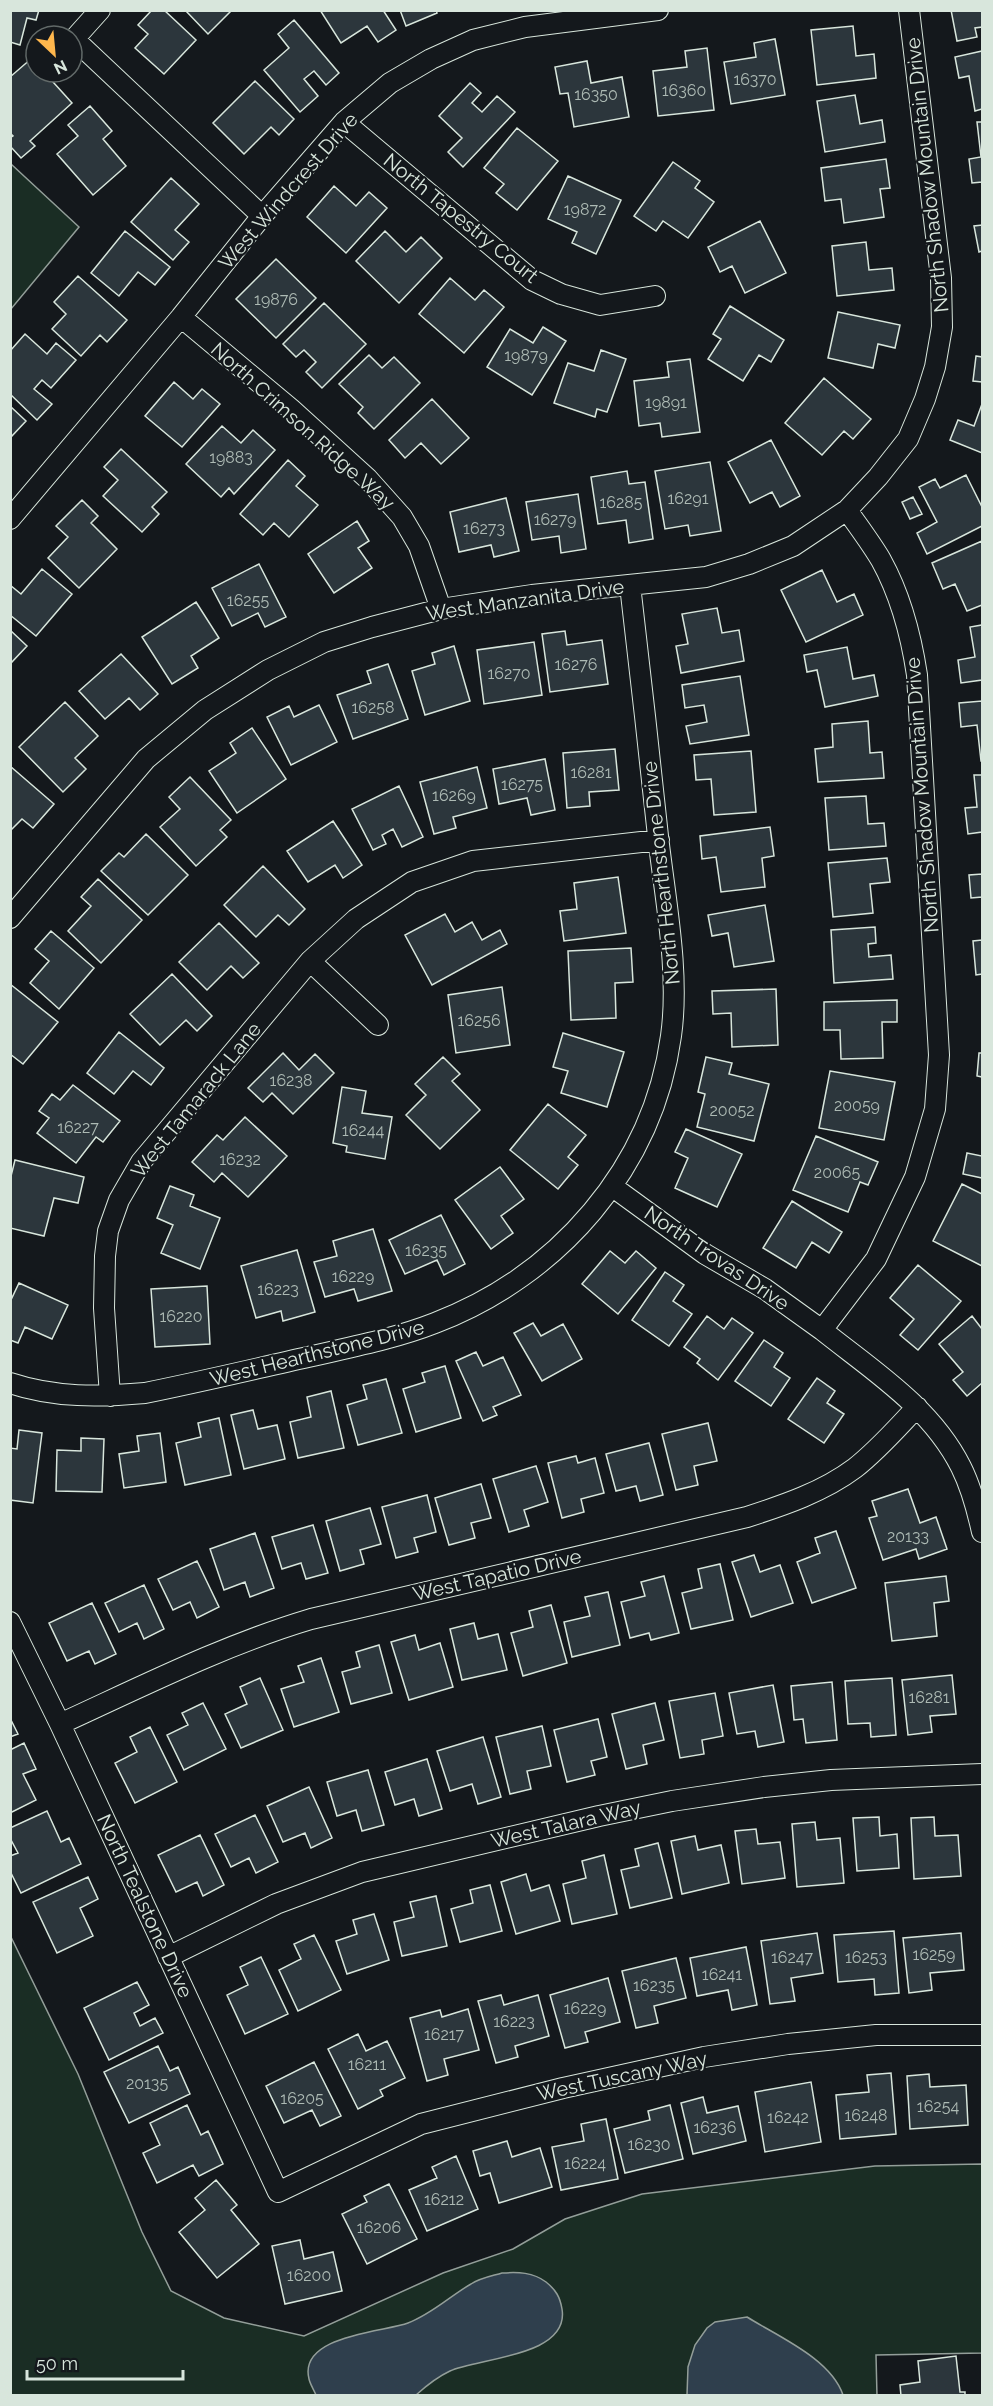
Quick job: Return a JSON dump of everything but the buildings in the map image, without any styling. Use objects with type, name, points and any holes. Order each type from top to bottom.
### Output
[{"type":"street","points":[[100,10],[74,39],[262,216]]},
{"type":"street","name":"West Windcrest Drive","points":[[10,519],[181,317],[262,216],[344,122],[390,83],[431,59],[473,40],[525,27],[658,10]]},
{"type":"street","name":"North Shadow Mountain Drive","points":[[822,1330],[876,1259],[915,1177],[934,1109],[939,1055],[916,665],[911,636],[896,594],[880,560],[847,510],[878,477],[908,439],[932,377],[942,327],[940,278],[909,10]]},
{"type":"street","name":"North Tapestry Court","points":[[344,122],[532,280],[561,294],[600,305],[655,296]]},
{"type":"street","name":"North Crimson Ridge Way","points":[[181,317],[368,479],[402,517],[420,546],[441,609]]},
{"type":"street","name":"West Manzanita Drive","points":[[10,918],[146,759],[205,710],[268,670],[324,642],[441,609],[532,595],[706,577],[749,564],[792,546],[847,510]]},
{"type":"street","name":"North Hearthstone Drive","points":[[613,1187],[627,1165],[651,1113],[664,1071],[674,1005],[670,930],[630,585]]},
{"type":"street","name":"West Tamarack Lane","points":[[110,1396],[104,1308],[105,1256],[108,1231],[119,1200],[141,1162],[310,961],[356,919],[412,882],[422,878],[473,861],[659,840]]},
{"type":"street","points":[[310,961],[378,1025]]},
{"type":"street","name":"North Trovas Drive","points":[[613,1187],[705,1254],[765,1289],[822,1330]]},
{"type":"street","name":"West Hearthstone Drive","points":[[10,1383],[61,1395],[110,1396],[146,1393],[394,1338],[437,1323],[475,1306],[516,1282],[560,1248],[613,1187]]},
{"type":"street","points":[[822,1330],[917,1407],[945,1440],[961,1467],[975,1503],[982,1532]]},
{"type":"street","name":"West Tapatio Drive","points":[[60,1724],[217,1651],[268,1632],[311,1619],[747,1518],[792,1502],[826,1487],[854,1469],[875,1451],[917,1407]]},
{"type":"street","name":"North Tealstone Drive","points":[[10,1622],[60,1724],[278,2192]]},
{"type":"street","name":"West Talara Way","points":[[168,1957],[276,1904],[362,1872],[599,1816],[764,1786],[831,1780],[982,1774]]},
{"type":"street","name":"West Tuscany Way","points":[[278,2192],[421,2124],[563,2088],[704,2057],[788,2044],[876,2035],[982,2035]]},
{"type":"green space","points":[[11,164],[79,227],[11,309]]},
{"type":"green space","points":[[10,1935],[78,2074],[142,2232],[171,2291],[224,2318],[304,2336],[443,2273],[513,2249],[565,2219],[642,2194],[875,2166],[982,2164],[982,2353],[876,2355],[877,2396],[11,2395]]},
{"type":"water","points":[[502,2273],[531,2274],[546,2282],[555,2291],[562,2309],[561,2325],[552,2337],[519,2353],[450,2371],[416,2395],[316,2395],[309,2379],[309,2364],[316,2353],[329,2344],[363,2333],[408,2323],[425,2315],[475,2282]]},
{"type":"water","points":[[747,2317],[816,2360],[837,2382],[843,2395],[687,2395],[688,2367],[695,2345],[707,2328],[715,2322]]}]
